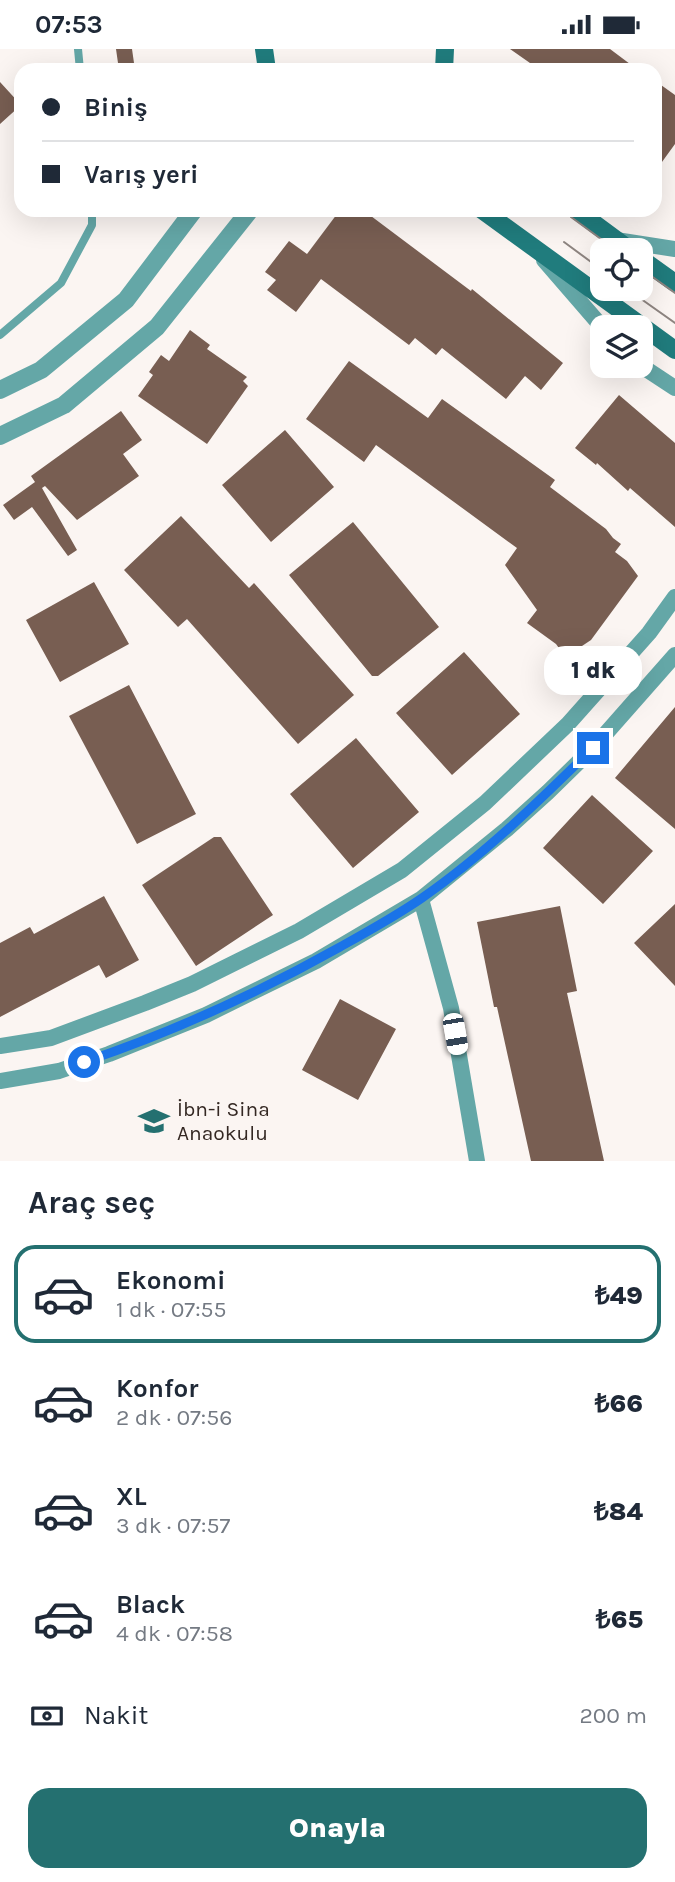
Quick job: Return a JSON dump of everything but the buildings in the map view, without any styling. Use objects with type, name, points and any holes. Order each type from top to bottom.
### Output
[{"type":"main road","points":[[492,217],[675,350]]},
{"type":"main road","points":[[585,217],[614,238]]},
{"type":"main road","points":[[653,267],[675,283]]},
{"type":"street","points":[[0,390],[41,370],[126,300],[189,217]]},
{"type":"street","points":[[0,436],[64,405],[157,327],[244,217]]},
{"type":"street","points":[[531,245],[592,315]]},
{"type":"street","points":[[653,247],[675,249]]},
{"type":"street","points":[[653,374],[675,388]]},
{"type":"street","points":[[0,1047],[51,1038],[192,983],[299,931],[402,870],[485,803],[568,724],[642,642],[675,597]]},
{"type":"street","points":[[0,1081],[59,1071],[194,1020],[316,961],[421,899],[497,838],[548,792],[601,739],[675,655]]},
{"type":"street","points":[[421,899],[451,1008],[477,1161]]},
{"type":"lane","points":[[0,335],[61,283],[92,225],[92,217]]},
{"type":"tram line","points":[[571,217],[600,238]]},
{"type":"tram line","points":[[564,242],[590,261]]},
{"type":"tram line","points":[[653,277],[675,293]]},
{"type":"tram line","points":[[644,301],[675,323]]},
{"type":"place","name":"İbn-i Sina Anaokulu","points":[[154,1121]]},
{"type":"route","points":[[84,1062],[158,1035],[261,989],[316,961],[421,899],[507,829],[593,748]]}]
